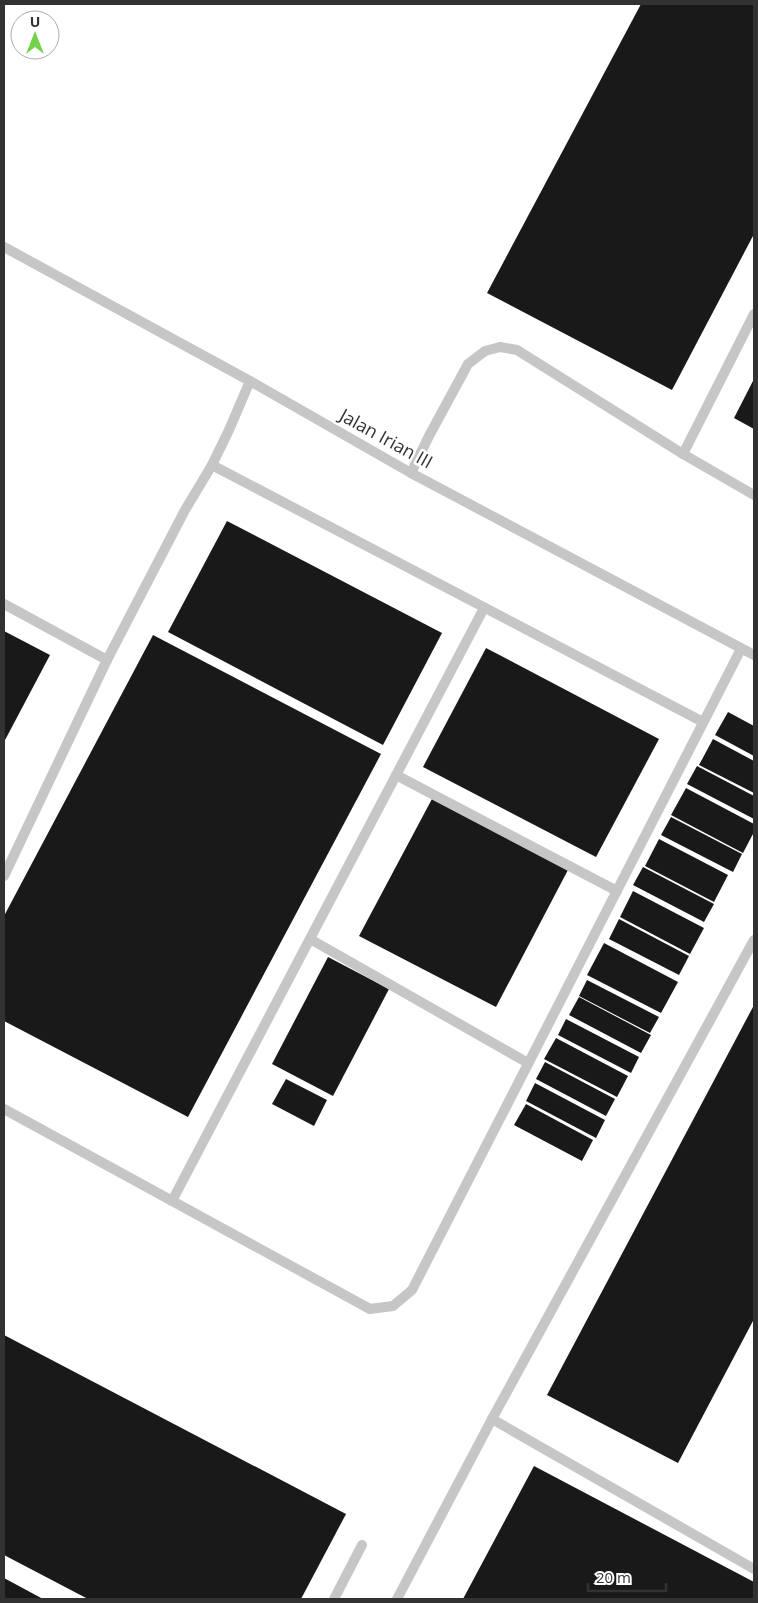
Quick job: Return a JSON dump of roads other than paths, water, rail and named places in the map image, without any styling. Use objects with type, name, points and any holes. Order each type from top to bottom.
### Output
[{"type":"lane","name":"Jalan Irian III","points":[[4,247],[250,381],[411,473],[754,655]]},
{"type":"lane","points":[[683,454],[754,314]]},
{"type":"lane","points":[[411,473],[468,364],[484,351],[500,347],[517,350],[683,454],[754,495]]},
{"type":"lane","points":[[4,876],[107,660],[190,502],[212,465],[250,381]]},
{"type":"lane","points":[[212,465],[703,722]]},
{"type":"lane","points":[[4,604],[107,660]]},
{"type":"lane","points":[[172,1201],[484,608]]},
{"type":"lane","points":[[4,1109],[370,1309],[393,1306],[412,1290],[741,649]]},
{"type":"lane","points":[[396,775],[616,891]]},
{"type":"lane","points":[[310,939],[528,1063]]},
{"type":"lane","points":[[397,1599],[492,1419],[754,940]]},
{"type":"lane","points":[[492,1419],[754,1569]]},
{"type":"lane","points":[[334,1599],[362,1545]]}]
